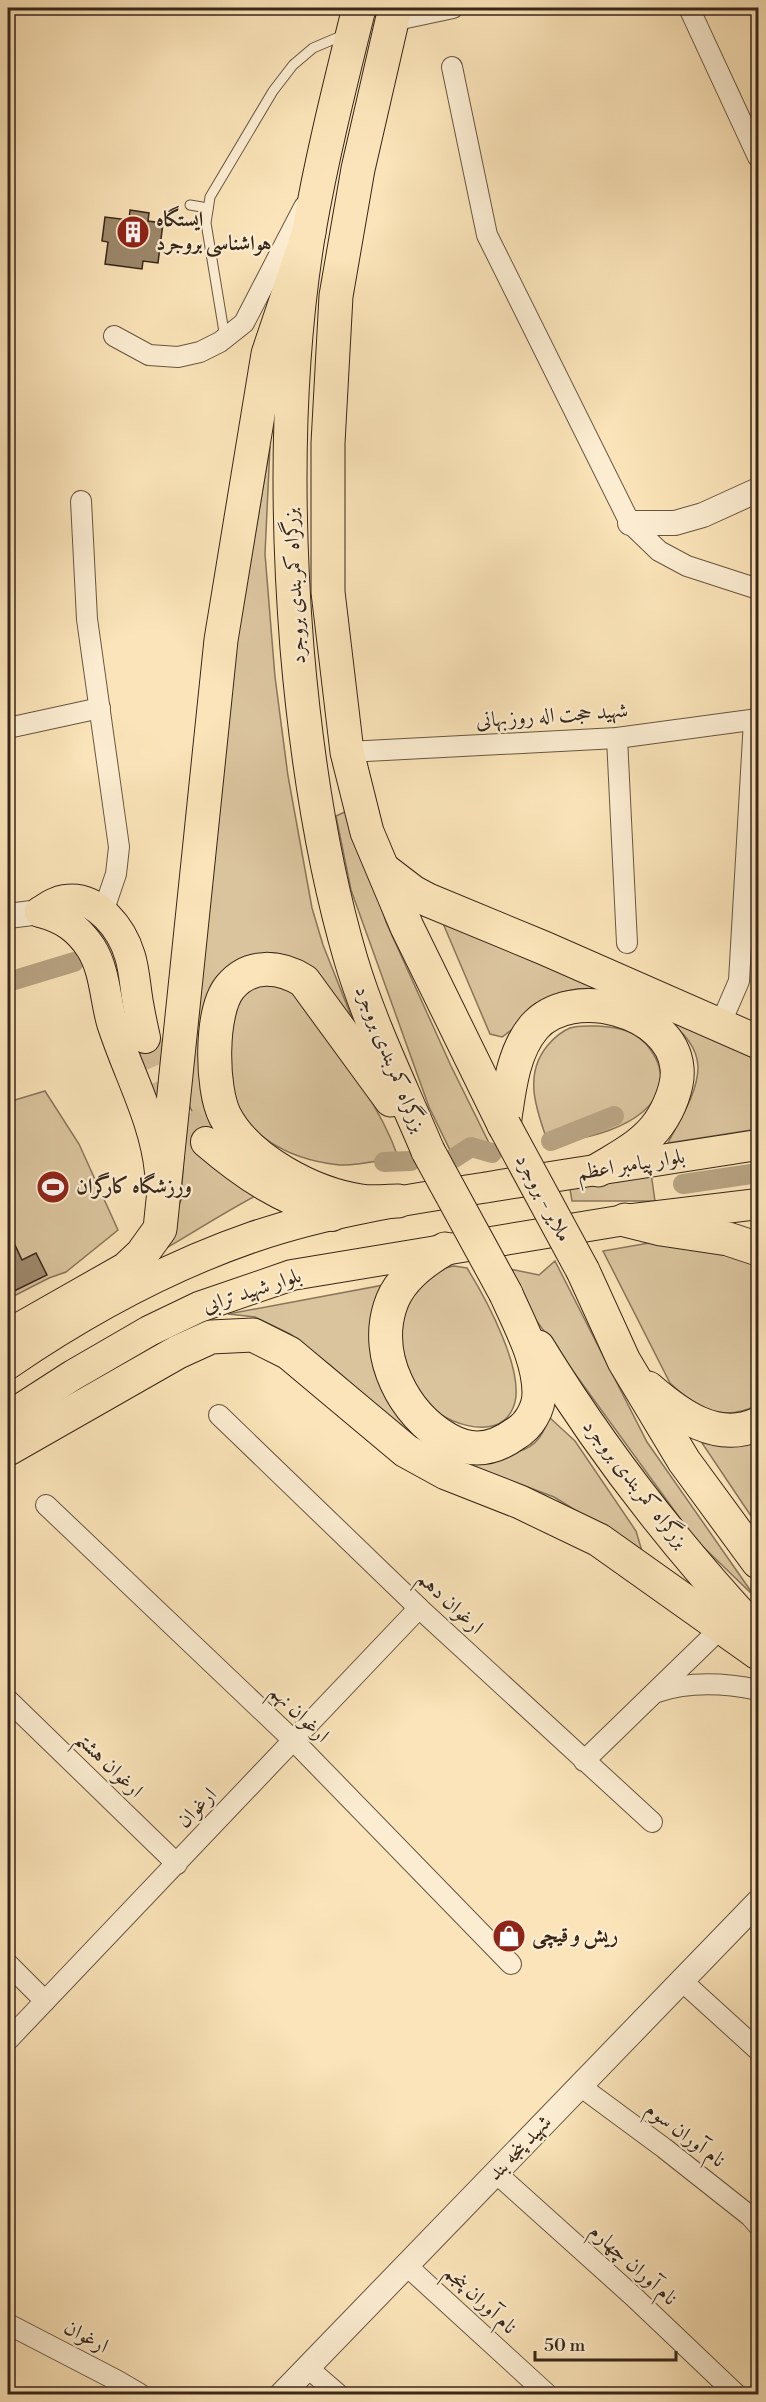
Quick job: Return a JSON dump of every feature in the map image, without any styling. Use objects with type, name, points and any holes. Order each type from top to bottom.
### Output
[{"type":"highway","name":"بزرگراه کمربندی بروجرد","points":[[393,14],[349,210],[336,296],[330,375],[326,523],[328,592],[347,752],[356,797],[380,866],[406,927],[504,1125]]},
{"type":"highway","name":"بزرگراه کمربندی بروجرد","points":[[356,19],[309,232],[297,334],[290,448],[293,591],[303,718],[316,809],[335,904],[352,964],[428,1151]]},
{"type":"highway","points":[[8,1336],[126,1269],[157,1236],[163,1220],[221,640],[268,354],[309,232]]},
{"type":"highway","points":[[380,866],[413,892],[428,900],[759,1042]]},
{"type":"highway","points":[[398,1201],[363,1201],[315,1189],[264,1159],[243,1139],[225,1116],[215,1088],[216,1039],[218,1023],[229,988],[242,976],[258,969],[284,971],[304,981],[316,994],[428,1151],[506,1294],[538,1378],[538,1409],[520,1431],[500,1444],[477,1448],[456,1444],[437,1433],[418,1417],[403,1396],[387,1354],[385,1330],[390,1306],[401,1286],[415,1269],[446,1249]]},
{"type":"highway","points":[[504,1125],[514,1068],[524,1043],[535,1026],[546,1016],[576,1005],[593,1005],[623,1011],[638,1018],[661,1034],[670,1048],[677,1068],[674,1091],[659,1124],[642,1140],[598,1170]]},
{"type":"highway","name":"ملایر - بروجرد","points":[[504,1125],[583,1271],[624,1361]]},
{"type":"highway","points":[[625,1220],[661,1229],[728,1239],[759,1249]]},
{"type":"highway","name":"بزرگراه کمربندی بروجرد","points":[[506,1294],[572,1403],[637,1492],[723,1596],[759,1634]]},
{"type":"highway","points":[[8,1449],[128,1379],[211,1336],[253,1335],[290,1353],[406,1451],[446,1473],[520,1502],[599,1540],[759,1653]]},
{"type":"highway","points":[[624,1361],[646,1387],[668,1406],[690,1419],[726,1431],[759,1424]]},
{"type":"highway","points":[[624,1361],[684,1461],[759,1562]]},
{"type":"main road","points":[[40,912],[54,903],[65,900],[85,902],[103,912],[119,932],[131,957],[146,1038]]},
{"type":"main road","points":[[40,912],[65,921],[84,938],[96,957],[112,1022],[157,1147],[163,1220]]},
{"type":"main road","points":[[206,1142],[239,1170],[268,1189],[296,1203],[332,1216]]},
{"type":"main road","name":"بلوار پیامبر اعظم","points":[[398,1201],[759,1145]]},
{"type":"main road","points":[[8,1364],[106,1303],[170,1271],[253,1237],[398,1201]]},
{"type":"main road","points":[[625,1220],[759,1204]]},
{"type":"main road","name":"بلوار شهید ترابی","points":[[8,1417],[73,1375],[139,1337],[199,1307],[292,1275],[625,1220]]},
{"type":"street","points":[[393,14],[453,8]]},
{"type":"street","points":[[689,8],[759,158]]},
{"type":"street","points":[[452,67],[487,235],[630,522],[659,551],[687,567],[757,587]]},
{"type":"street","points":[[114,336],[149,355],[178,357],[200,352],[225,338],[243,323],[322,170]]},
{"type":"street","points":[[630,522],[675,523],[703,515],[759,490]]},
{"type":"street","points":[[81,501],[87,619],[119,847],[116,874],[103,912]]},
{"type":"street","points":[[8,728],[100,708]]},
{"type":"street","points":[[720,1025],[739,981],[756,720]]},
{"type":"street","name":"شهید حجت اله روزبهانی","points":[[347,752],[617,738],[756,720]]},
{"type":"street","points":[[617,738],[627,943]]},
{"type":"street","points":[[8,916],[40,912]]},
{"type":"street","name":"ارغوان دهم","points":[[219,1415],[419,1608],[652,1822]]},
{"type":"street","name":"ارغوان نهم","points":[[46,1505],[294,1741],[512,1964]]},
{"type":"street","name":"ارغوان","points":[[8,2040],[419,1608]]},
{"type":"street","points":[[584,1761],[722,1627]]},
{"type":"street","points":[[652,1693],[678,1685],[700,1684],[759,1690]]},
{"type":"street","name":"ارغوان هشتم","points":[[8,1700],[177,1864]]},
{"type":"street","name":"شهید پنجه بند","points":[[282,2394],[759,1902]]},
{"type":"street","points":[[8,1964],[45,2001]]},
{"type":"street","points":[[682,1981],[759,2050]]},
{"type":"street","name":"نام آوران سوم","points":[[580,2086],[664,2148],[759,2225]]},
{"type":"street","name":"نام آوران چهارم","points":[[496,2174],[634,2297],[736,2394]]},
{"type":"street","name":"نام آوران پنجم","points":[[407,2266],[547,2394]]},
{"type":"street","name":"ارغوان","points":[[8,2324],[140,2394]]},
{"type":"street","points":[[308,2368],[338,2394]]},
{"type":"lane","points":[[225,338],[206,223],[210,196],[273,91],[293,65],[313,48],[356,19]]},
{"type":"lane","points":[[190,205],[208,208]]},
{"type":"shaded area","points":[[270,446],[265,554],[275,677],[288,776],[312,908],[323,945],[352,1018],[305,970],[284,955],[260,954],[223,977],[235,1158],[199,1125],[189,1105],[224,716]]},
{"type":"shaded area","points":[[349,810],[386,922],[451,1066],[490,1145],[467,1140],[451,1152],[429,1107],[351,890],[336,816]]},
{"type":"shaded area","points":[[442,921],[617,994],[592,989],[564,992],[547,999],[502,1037],[490,1034]]},
{"type":"shaded area","points":[[250,984],[286,984],[349,1067],[389,1133],[398,1157],[346,1165],[319,1162],[283,1150],[254,1129],[234,1098],[225,1058],[226,1044],[236,1009],[241,995]]},
{"type":"shaded area","points":[[645,1006],[758,1053],[758,1129],[668,1143],[695,1087],[698,1067],[695,1052],[687,1038],[660,1014]]},
{"type":"shaded area","points":[[576,1026],[598,1026],[627,1031],[639,1038],[650,1049],[659,1068],[660,1085],[654,1099],[643,1112],[609,1130],[573,1139],[546,1137],[535,1102],[534,1090],[536,1067],[541,1056],[560,1033]]},
{"type":"shaded area","name":"ورزشگاه کارگران","points":[[45,1091],[79,1144],[118,1230],[66,1272],[8,1299],[8,1102]]},
{"type":"shaded area","points":[[185,1139],[210,1165],[259,1194],[138,1264],[174,1219],[181,1200]]},
{"type":"shaded area","points":[[651,1173],[655,1201],[572,1201],[570,1189]]},
{"type":"shaded area","points":[[649,1243],[735,1255],[758,1267],[758,1405],[733,1413],[721,1413],[700,1406],[670,1383],[603,1251]]},
{"type":"shaded area","points":[[555,1261],[647,1442],[755,1597],[695,1539],[525,1305],[510,1269],[539,1275]]},
{"type":"shaded area","points":[[454,1266],[467,1268],[484,1297],[510,1357],[515,1376],[516,1394],[513,1408],[505,1419],[494,1426],[481,1427],[453,1421],[428,1406],[414,1387],[400,1346],[402,1322],[409,1299],[430,1271]]},
{"type":"shaded area","points":[[389,1284],[391,1400],[508,1454],[524,1450],[535,1443],[543,1432],[549,1417],[575,1441],[636,1531],[642,1551],[554,1497],[427,1449],[330,1365],[290,1334],[255,1317],[228,1314]]},
{"type":"shaded area","points":[[758,1438],[758,1470],[751,1516],[702,1443],[726,1446]]},
{"type":"building","name":"ایستگاه هواشناسی بروجرد","points":[[130,210],[149,213],[148,221],[163,223],[158,263],[143,261],[142,269],[105,264],[108,242],[102,241],[105,217],[129,220]]},
{"type":"building","points":[[8,1230],[22,1260],[36,1253],[47,1275],[8,1294]]},
{"type":"waterway","points":[[8,982],[74,962]]},
{"type":"waterway","points":[[551,1141],[614,1116]]},
{"type":"waterway","points":[[454,1158],[471,1147],[492,1153]]},
{"type":"waterway","points":[[384,1162],[411,1161]]},
{"type":"waterway","points":[[683,1184],[758,1173]]},
{"type":"tunnel","points":[[145,1038],[162,1082],[184,1118],[206,1142]]},
{"type":"place","name":"ایستگاه هواشناسی بروجرد","points":[[133,232]]},
{"type":"place","name":"ورزشگاه کارگران","points":[[53,1187]]},
{"type":"place","name":"ریش و قیچی","points":[[509,1936]]}]
